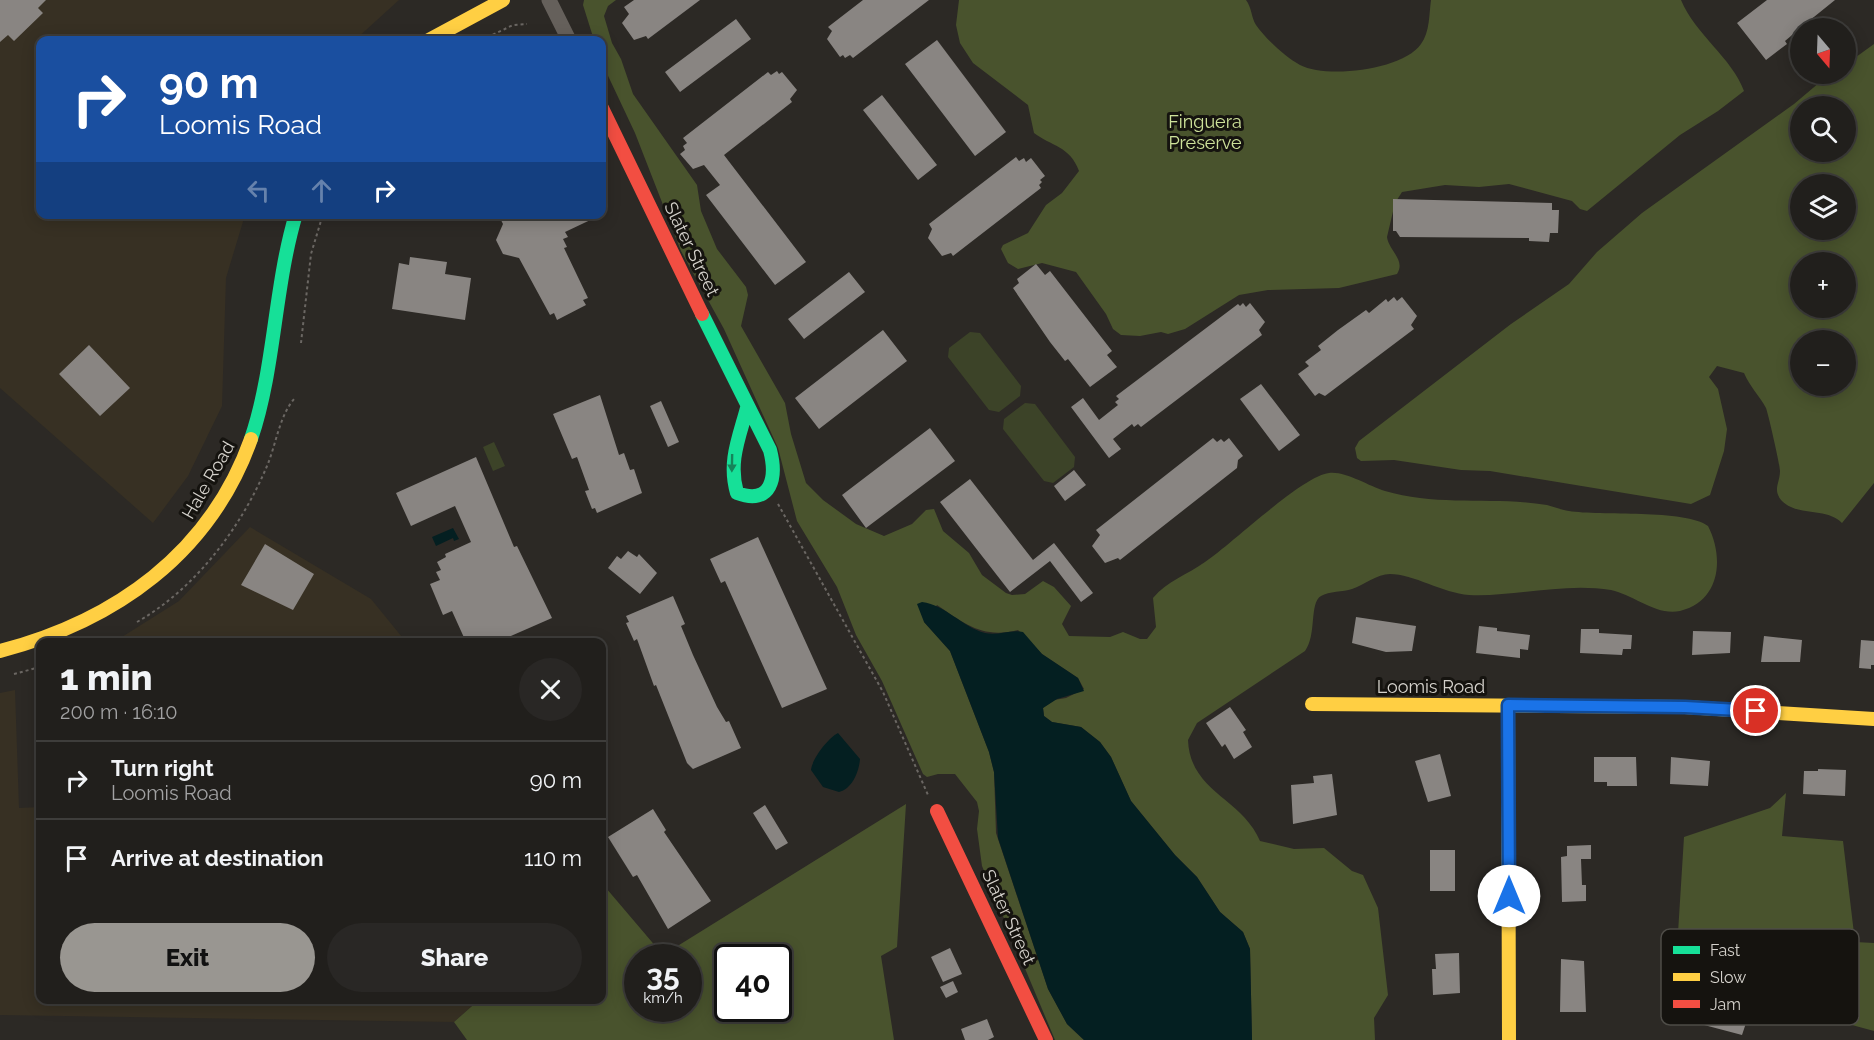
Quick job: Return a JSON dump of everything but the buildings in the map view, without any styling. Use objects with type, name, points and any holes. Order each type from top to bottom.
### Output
[{"type":"street","points":[[436,36],[503,0]]},
{"type":"street","points":[[549,0],[567,36]]},
{"type":"street","name":"Slater Street","points":[[606,116],[747,408],[759,425],[775,468],[775,479],[770,488]]},
{"type":"street","name":"Hale Road","points":[[48,638],[66,633],[115,607],[165,569],[189,545],[214,512],[243,459],[256,426],[277,292],[295,219]]},
{"type":"street","points":[[747,408],[743,428],[732,450],[732,481],[737,493],[748,498],[760,495],[770,488]]},
{"type":"street","name":"Hale Road","points":[[0,651],[36,641]]},
{"type":"street","name":"Loomis Road","points":[[1312,704],[1685,707],[1874,718]]},
{"type":"street","points":[[1508,705],[1509,1040]]},
{"type":"street","name":"Slater Street","points":[[937,811],[1046,1040]]},
{"type":"path","points":[[490,36],[513,25],[527,24]]},
{"type":"path","points":[[301,343],[311,254],[322,219]]},
{"type":"path","points":[[770,488],[883,692],[937,811]]},
{"type":"path","points":[[14,674],[36,668]]},
{"type":"shaded area","points":[[0,0],[399,0],[359,36],[36,36],[36,219],[244,219],[226,278],[222,406],[188,476],[153,523],[0,388]]},
{"type":"shaded area","points":[[250,527],[371,599],[403,638],[120,638],[179,601]]},
{"type":"shaded area","points":[[15,690],[19,808],[36,807],[36,1004],[474,1004],[454,1022],[0,1015],[0,693]]},
{"type":"green space","points":[[584,0],[616,0],[608,6],[604,16],[612,43],[621,59],[633,94],[697,185],[701,211],[717,249],[746,287],[748,295],[741,326],[785,403],[791,434],[806,483],[823,500],[856,524],[884,536],[912,524],[926,510],[934,509],[943,531],[969,553],[982,575],[1006,593],[1025,594],[1043,581],[1054,587],[1071,606],[1062,624],[1069,636],[1110,637],[1123,632],[1140,639],[1147,639],[1156,627],[1153,598],[1159,592],[1217,553],[1302,486],[1329,473],[1350,476],[1385,491],[1425,499],[1527,502],[1566,511],[1681,517],[1708,526],[1716,551],[1715,576],[1704,598],[1694,606],[1680,611],[1662,611],[1611,590],[1576,588],[1469,595],[1390,574],[1380,576],[1352,589],[1324,594],[1315,605],[1311,637],[1305,651],[1197,723],[1188,740],[1191,758],[1198,772],[1252,826],[1260,841],[1294,849],[1324,848],[1352,871],[1363,875],[1378,908],[1388,995],[1374,1018],[1375,1040],[1252,1040],[1250,949],[1243,932],[1220,912],[1197,877],[1175,855],[1131,801],[1111,757],[1100,742],[1081,727],[1052,722],[1044,716],[1043,708],[1054,700],[1066,698],[1084,689],[1078,678],[1042,654],[1018,630],[995,633],[984,631],[966,624],[937,605],[924,622],[950,651],[989,752],[994,772],[996,833],[1048,989],[1067,1024],[1084,1040],[1055,1040],[982,866],[977,829],[979,811],[977,802],[955,774],[938,774],[927,777],[923,774],[882,681],[856,635],[837,587],[797,521],[778,448],[724,329],[681,251],[635,133],[606,71],[606,36],[593,36],[583,5]]},
{"type":"green space","name":"Finguera Preserve","points":[[959,0],[1246,0],[1256,25],[1270,42],[1288,57],[1312,69],[1345,71],[1382,66],[1412,53],[1421,44],[1426,34],[1431,0],[1681,0],[1695,24],[1731,68],[1744,91],[1680,135],[1587,211],[1580,209],[1572,201],[1509,184],[1479,187],[1445,185],[1402,192],[1395,203],[1387,237],[1400,264],[1397,274],[1339,288],[1268,290],[1239,295],[1185,329],[1168,334],[1161,332],[1140,336],[1121,335],[1113,329],[1106,314],[1076,272],[1042,263],[1018,269],[1008,263],[1001,249],[1003,245],[1028,233],[1046,205],[1062,193],[1079,171],[1071,156],[1034,133],[1028,105],[973,63],[960,43],[956,25]]},
{"type":"green space","points":[[1874,44],[1874,483],[1842,523],[1829,515],[1796,509],[1782,501],[1777,493],[1779,467],[1766,408],[1744,373],[1717,366],[1709,377],[1718,389],[1727,429],[1724,451],[1710,495],[1691,504],[1490,471],[1461,470],[1394,460],[1361,461],[1357,458],[1355,448],[1359,441],[1511,324],[1569,284],[1597,252],[1642,213],[1790,107],[1790,162],[1856,162],[1856,96],[1803,96],[1818,84],[1856,84],[1856,57]]},
{"type":"green space","points":[[970,332],[980,333],[1021,386],[1020,396],[999,412],[989,410],[948,357],[949,348]]},
{"type":"green space","points":[[1025,403],[1035,404],[1075,457],[1074,467],[1053,483],[1044,481],[1003,429],[1004,419]]},
{"type":"green space","points":[[494,442],[505,466],[493,471],[483,447]]},
{"type":"green space","points":[[1786,793],[1782,836],[1843,841],[1853,929],[1678,929],[1684,837],[1770,808]]},
{"type":"green space","points":[[906,804],[897,947],[881,956],[894,1040],[467,1040],[454,1022],[474,1004],[606,1004],[606,888],[654,944],[624,944],[624,1022],[702,1022],[702,944],[681,944]]},
{"type":"green space","points":[[1859,942],[1874,943],[1874,1031],[1852,1025],[1859,1025]]},
{"type":"water","points":[[453,528],[459,539],[454,541],[453,538],[436,546],[432,537]]},
{"type":"water","points":[[922,602],[939,607],[985,633],[1023,632],[1042,654],[1078,678],[1084,691],[1057,699],[1043,708],[1044,716],[1052,722],[1081,727],[1100,742],[1111,757],[1131,801],[1175,855],[1197,877],[1220,912],[1243,932],[1250,949],[1252,1040],[1084,1040],[1067,1024],[1048,989],[998,838],[994,772],[989,752],[950,651],[924,622],[917,604]]},
{"type":"water","points":[[838,733],[860,759],[854,779],[848,787],[839,792],[823,787],[811,770],[821,749]]},
{"type":"traffic: fast","points":[[251,439],[265,385],[283,270],[295,219]]},
{"type":"traffic: fast","points":[[702,314],[770,450],[772,479],[765,492],[758,496],[737,493],[735,482],[734,460],[747,408]]},
{"type":"traffic: slow","points":[[436,36],[503,0]]},
{"type":"traffic: slow","points":[[42,638],[82,621],[119,601],[153,577],[184,549],[211,516],[233,480],[251,439]]},
{"type":"traffic: slow","points":[[0,651],[36,640]]},
{"type":"traffic: slow","points":[[1312,704],[1685,707],[1874,719]]},
{"type":"traffic: slow","points":[[1508,705],[1509,1040]]},
{"type":"traffic: jam","points":[[606,116],[702,314]]},
{"type":"traffic: jam","points":[[937,811],[1046,1040]]},
{"type":"route","points":[[1509,896],[1508,705],[1685,707],[1756,711]]}]
